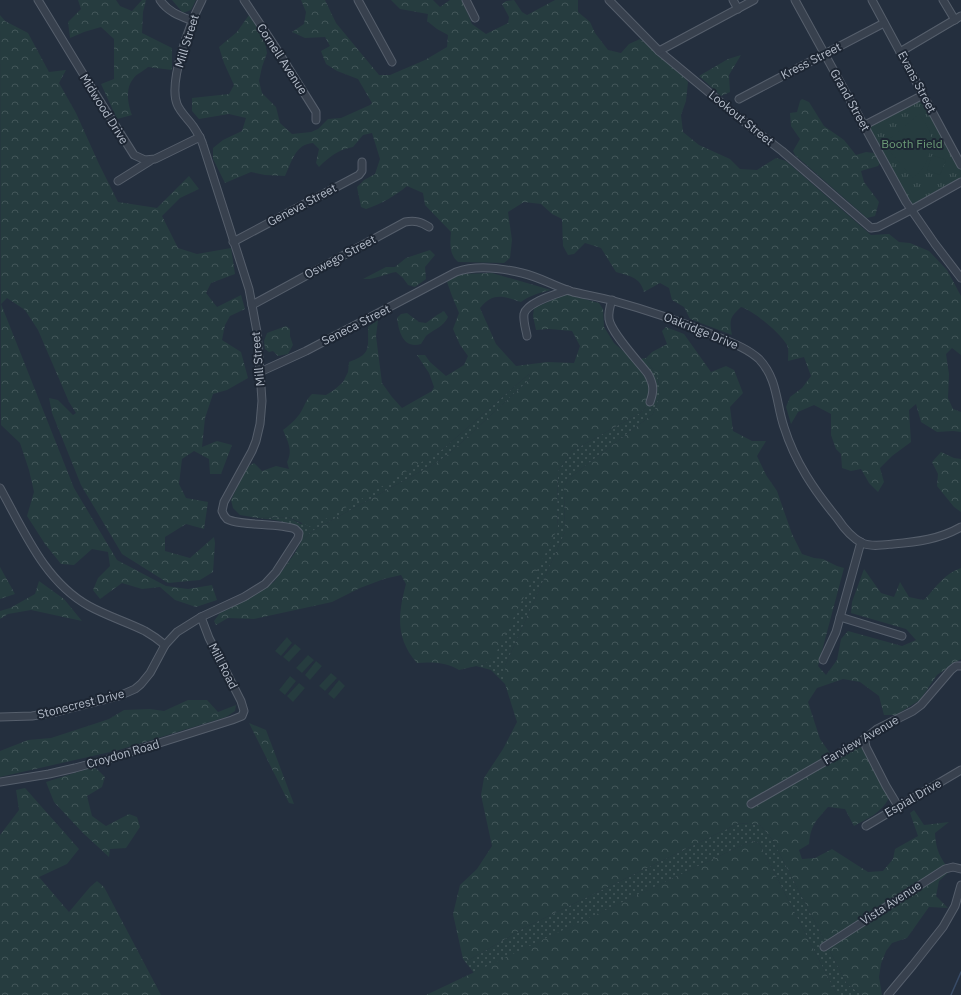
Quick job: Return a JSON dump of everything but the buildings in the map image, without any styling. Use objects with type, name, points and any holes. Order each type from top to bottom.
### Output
[{"type":"street","name":"Midwood Drive","points":[[38,0],[134,155],[150,161]]},
{"type":"street","points":[[160,0],[168,10],[193,21]]},
{"type":"street","name":"Mill Street","points":[[201,617],[244,597],[265,584],[288,555],[298,538],[299,533],[296,529],[289,527],[229,520],[222,511],[224,502],[256,441],[261,411],[260,372],[257,332],[252,305],[240,262],[200,137],[180,110],[175,98],[176,78],[180,61],[193,21],[202,0]]},
{"type":"street","name":"Cornell Avenue","points":[[244,0],[316,112],[316,120]]},
{"type":"street","points":[[358,0],[392,62]]},
{"type":"street","points":[[466,0],[475,18]]},
{"type":"street","name":"Lookout Street","points":[[609,0],[660,51],[747,124],[788,156],[867,226],[871,228],[878,226],[911,210]]},
{"type":"street","points":[[733,0],[738,9]]},
{"type":"street","points":[[660,51],[754,0]]},
{"type":"street","name":"Grand Street","points":[[795,0],[863,126],[911,210],[961,278]]},
{"type":"street","name":"Evans Street","points":[[872,0],[961,165]]},
{"type":"street","points":[[900,52],[958,18],[943,0]]},
{"type":"street","name":"Kress Street","points":[[739,99],[884,23]]},
{"type":"street","points":[[863,126],[923,95]]},
{"type":"street","points":[[118,181],[150,161],[200,137]]},
{"type":"street","name":"Geneva Street","points":[[233,242],[360,175],[362,171],[362,162]]},
{"type":"street","points":[[911,210],[961,182]]},
{"type":"street","name":"Oswego Street","points":[[252,305],[405,222],[413,220],[429,227]]},
{"type":"street","name":"Oakridge Drive","points":[[450,275],[470,268],[522,273],[568,290],[648,310],[687,324],[744,348],[764,366],[774,385],[783,426],[807,479],[818,496],[841,524],[861,542]]},
{"type":"street","name":"Seneca Street","points":[[260,372],[306,351],[450,275]]},
{"type":"street","points":[[527,336],[524,313],[529,307],[568,290]]},
{"type":"street","points":[[612,300],[609,320],[616,334],[648,374],[652,382],[653,393],[650,402]]},
{"type":"street","points":[[0,488],[40,558],[58,582],[88,606],[145,632],[165,645]]},
{"type":"street","points":[[823,660],[836,632],[861,542],[878,546],[920,541],[946,534],[961,527]]},
{"type":"street","name":"Stonecrest Drive","points":[[0,717],[32,716],[50,713],[128,693],[141,684],[150,673],[165,645],[177,632],[201,617]]},
{"type":"street","name":"Mill Road","points":[[201,617],[209,638],[241,701],[244,708],[243,714]]},
{"type":"street","points":[[840,617],[902,636]]},
{"type":"street","name":"Farview Avenue","points":[[750,804],[866,738],[877,729],[918,708],[951,670],[956,666],[961,666]]},
{"type":"street","name":"Croydon Road","points":[[0,782],[49,774],[112,758],[232,720],[243,714]]},
{"type":"street","points":[[866,738],[864,742],[866,747],[883,781],[898,806]]},
{"type":"street","name":"Espial Drive","points":[[866,826],[961,770]]},
{"type":"street","name":"Vista Avenue","points":[[824,947],[945,870],[953,867],[961,869]]},
{"type":"street","points":[[888,995],[942,927],[955,906],[961,885]]},
{"type":"green space","points":[[78,0],[116,0],[120,6],[132,11],[142,0],[146,0],[143,12],[142,33],[172,48],[172,70],[148,67],[134,77],[130,83],[128,97],[132,115],[117,119],[101,84],[114,79],[114,39],[101,27],[70,38],[68,22],[81,9]]},
{"type":"green space","points":[[172,0],[196,0],[191,10],[183,13]]},
{"type":"green space","points":[[301,0],[325,0],[336,23],[379,75],[390,75],[425,60],[447,47],[448,35],[427,21],[428,14],[400,9],[391,0],[433,0],[440,7],[450,0],[462,0],[472,24],[486,34],[508,23],[509,17],[502,4],[506,1],[514,0],[522,12],[527,15],[555,0],[578,0],[578,12],[590,22],[595,33],[608,50],[621,53],[629,44],[640,39],[680,73],[688,82],[686,101],[681,115],[683,132],[699,145],[730,159],[740,169],[757,170],[776,158],[786,161],[871,235],[889,234],[899,242],[910,243],[929,251],[947,270],[961,296],[961,355],[952,348],[946,354],[949,374],[948,398],[953,409],[961,412],[961,432],[937,432],[921,422],[916,404],[909,410],[911,442],[892,456],[880,468],[884,482],[878,492],[869,483],[861,469],[851,471],[842,468],[841,454],[836,449],[831,435],[831,414],[814,405],[798,412],[791,424],[786,407],[790,397],[802,388],[811,376],[804,357],[788,361],[787,345],[784,340],[753,313],[741,307],[735,313],[731,319],[732,335],[690,319],[684,307],[672,300],[669,288],[660,283],[644,292],[637,280],[630,276],[616,272],[601,248],[585,243],[574,254],[568,255],[563,246],[562,219],[552,214],[541,204],[524,202],[508,212],[512,240],[510,258],[504,263],[458,262],[453,256],[450,245],[451,232],[425,205],[423,193],[407,186],[377,205],[366,209],[361,207],[357,187],[364,180],[375,174],[380,159],[372,133],[363,135],[353,147],[334,154],[319,167],[316,163],[319,149],[313,143],[307,144],[298,150],[285,176],[265,175],[251,172],[225,183],[213,159],[213,148],[223,140],[242,131],[246,118],[229,114],[199,119],[192,111],[192,98],[229,94],[234,85],[224,63],[219,47],[237,32],[249,15],[265,42],[267,53],[259,81],[262,93],[276,107],[280,123],[292,134],[311,132],[318,129],[328,119],[341,118],[372,103],[358,79],[337,71],[326,64],[321,51],[330,46],[325,37],[305,38],[292,32],[304,24],[306,12]]},
{"type":"green space","points":[[0,15],[5,21],[28,33],[49,72],[66,70],[59,83],[76,113],[118,202],[157,208],[189,176],[199,189],[180,198],[162,216],[178,248],[197,254],[231,248],[235,274],[211,283],[206,293],[217,307],[241,295],[245,309],[230,316],[225,325],[222,340],[241,352],[248,378],[227,390],[213,394],[205,418],[202,447],[217,441],[232,445],[221,474],[210,474],[209,459],[194,451],[182,459],[179,484],[186,498],[208,502],[204,529],[186,524],[165,537],[165,551],[190,558],[214,537],[213,572],[200,580],[168,583],[122,554],[81,485],[52,413],[49,398],[58,400],[73,415],[76,413],[69,402],[38,330],[25,310],[7,298],[1,304],[74,488],[117,560],[166,586],[188,589],[212,585],[217,600],[196,607],[175,600],[160,587],[142,589],[122,583],[100,599],[93,590],[98,578],[110,566],[108,552],[92,549],[74,565],[61,564],[45,544],[27,516],[34,492],[29,470],[20,443],[1,425]]},
{"type":"green space","points":[[741,55],[729,75],[730,92],[721,96],[699,76],[728,59]]},
{"type":"green space","name":"Booth Field","points":[[923,97],[961,169],[961,180],[911,207],[866,126]]},
{"type":"green space","points":[[802,99],[809,102],[824,126],[844,140],[856,155],[866,152],[874,153],[881,162],[878,166],[861,171],[864,182],[879,202],[875,216],[867,218],[795,155],[793,151],[800,139],[791,126],[790,113],[797,112]]},
{"type":"green space","points":[[919,114],[929,130],[931,146],[926,163],[913,178],[885,146],[885,143]]},
{"type":"green space","points":[[932,155],[946,160],[940,175],[927,170]]},
{"type":"green space","points":[[430,250],[435,255],[425,267],[426,279],[415,287],[408,285],[396,272],[372,279],[363,279],[386,267],[395,267],[406,258]]},
{"type":"green space","points":[[492,273],[551,290],[535,294],[521,302],[504,297],[494,297],[489,299],[480,308],[496,344],[516,366],[547,362],[574,363],[580,346],[572,331],[549,329],[536,330],[533,316],[534,308],[566,294],[599,303],[603,309],[604,327],[614,343],[637,363],[650,383],[647,406],[640,413],[572,451],[558,471],[558,528],[495,655],[485,664],[459,670],[444,664],[417,663],[405,644],[400,625],[401,605],[406,584],[401,575],[384,579],[360,588],[332,602],[254,619],[228,618],[216,625],[214,621],[220,613],[249,598],[274,582],[295,553],[302,540],[314,530],[436,463],[450,453],[530,379],[529,374],[443,449],[363,498],[311,527],[288,517],[258,518],[240,515],[233,508],[231,500],[247,467],[254,463],[262,471],[276,466],[289,469],[287,462],[290,450],[283,430],[297,417],[312,394],[326,395],[343,382],[348,372],[349,362],[361,356],[367,350],[368,327],[378,320],[376,336],[382,383],[402,408],[432,391],[434,387],[429,373],[417,355],[425,355],[430,362],[446,376],[464,365],[468,356],[460,345],[453,329],[459,313],[447,282],[460,274]]},
{"type":"green space","points":[[444,311],[448,317],[446,320],[441,326],[427,335],[421,344],[410,344],[403,338],[399,329],[397,318],[401,314],[407,313],[419,322],[426,323]]},
{"type":"green space","points":[[286,326],[290,329],[290,336],[293,345],[288,354],[278,356],[273,351],[269,352],[265,349],[264,341],[267,333]]},
{"type":"green space","points":[[666,327],[684,334],[711,372],[726,366],[734,370],[743,393],[730,407],[733,431],[752,441],[766,441],[757,456],[766,475],[777,491],[792,534],[802,554],[823,559],[844,568],[818,666],[826,675],[837,660],[841,639],[848,631],[902,646],[916,640],[906,629],[851,613],[852,602],[864,569],[881,593],[894,597],[900,582],[909,597],[923,600],[945,577],[961,568],[961,659],[937,675],[920,700],[896,715],[884,715],[879,696],[860,682],[843,679],[817,688],[808,702],[820,739],[830,753],[839,758],[859,746],[864,749],[889,798],[882,808],[870,818],[854,826],[845,809],[828,807],[815,823],[811,832],[809,844],[799,850],[802,859],[815,858],[832,849],[868,872],[883,871],[893,859],[895,849],[918,836],[910,813],[914,810],[924,825],[949,822],[935,833],[936,845],[939,854],[950,871],[939,881],[936,896],[948,908],[929,907],[907,938],[892,943],[886,951],[881,964],[879,977],[882,995],[862,995],[847,984],[772,839],[760,825],[739,823],[524,928],[469,960],[463,959],[453,914],[460,885],[477,869],[492,846],[481,795],[484,778],[503,749],[517,722],[505,684],[505,666],[565,532],[564,487],[568,479],[653,414],[660,396],[658,378],[646,358],[652,352],[667,344],[662,331]]},
{"type":"green space","points":[[646,358],[658,378],[660,396],[653,414],[568,479],[564,487],[565,532],[505,666],[505,684],[491,670],[476,666],[485,664],[558,528],[558,471],[572,451],[640,413],[647,406],[633,360]]},
{"type":"green space","points":[[529,374],[530,379],[450,453],[436,463],[314,530],[302,540],[302,533],[292,525],[282,521],[258,518],[288,517],[301,524],[443,449]]},
{"type":"green space","points":[[941,452],[954,458],[961,459],[961,512],[954,507],[937,486],[938,474],[932,462]]},
{"type":"green space","points":[[0,567],[15,594],[0,599]]},
{"type":"green space","points":[[39,581],[64,599],[82,621],[31,610],[8,614],[0,619],[0,611],[10,608],[35,594]]},
{"type":"green space","points":[[287,637],[292,643],[281,656],[275,651]]},
{"type":"green space","points":[[295,644],[301,649],[289,662],[283,657]]},
{"type":"green space","points":[[308,655],[314,660],[302,673],[296,668]]},
{"type":"green space","points":[[316,661],[322,666],[310,680],[305,675]]},
{"type":"green space","points":[[331,673],[337,678],[325,691],[319,686]]},
{"type":"green space","points":[[290,676],[296,681],[285,695],[279,690]]},
{"type":"green space","points":[[339,680],[345,686],[334,699],[328,694]]},
{"type":"green space","points":[[299,683],[305,688],[293,702],[287,696]]},
{"type":"green space","points":[[188,700],[207,700],[218,712],[236,705],[235,711],[226,717],[119,750],[0,777],[0,751],[28,740],[51,738],[97,723],[109,719],[124,710],[150,709],[164,711]]},
{"type":"green space","points":[[249,723],[266,730],[294,804],[289,803]]},
{"type":"green space","points":[[93,767],[105,777],[102,787],[87,796],[92,816],[106,826],[129,814],[137,817],[140,827],[126,848],[110,849],[109,857],[83,833],[54,802],[46,782]]},
{"type":"green space","points":[[25,788],[79,849],[67,864],[39,877],[69,912],[97,881],[104,887],[161,995],[0,995],[0,835],[19,810],[16,790]]},
{"type":"green space","points":[[739,823],[760,825],[772,839],[847,984],[862,995],[837,995],[759,843],[751,841],[474,973],[463,959],[469,960],[524,928]]},
{"type":"green space","points":[[751,841],[759,843],[837,995],[426,995]]},
{"type":"waterway","points":[[951,995],[961,972]]}]
